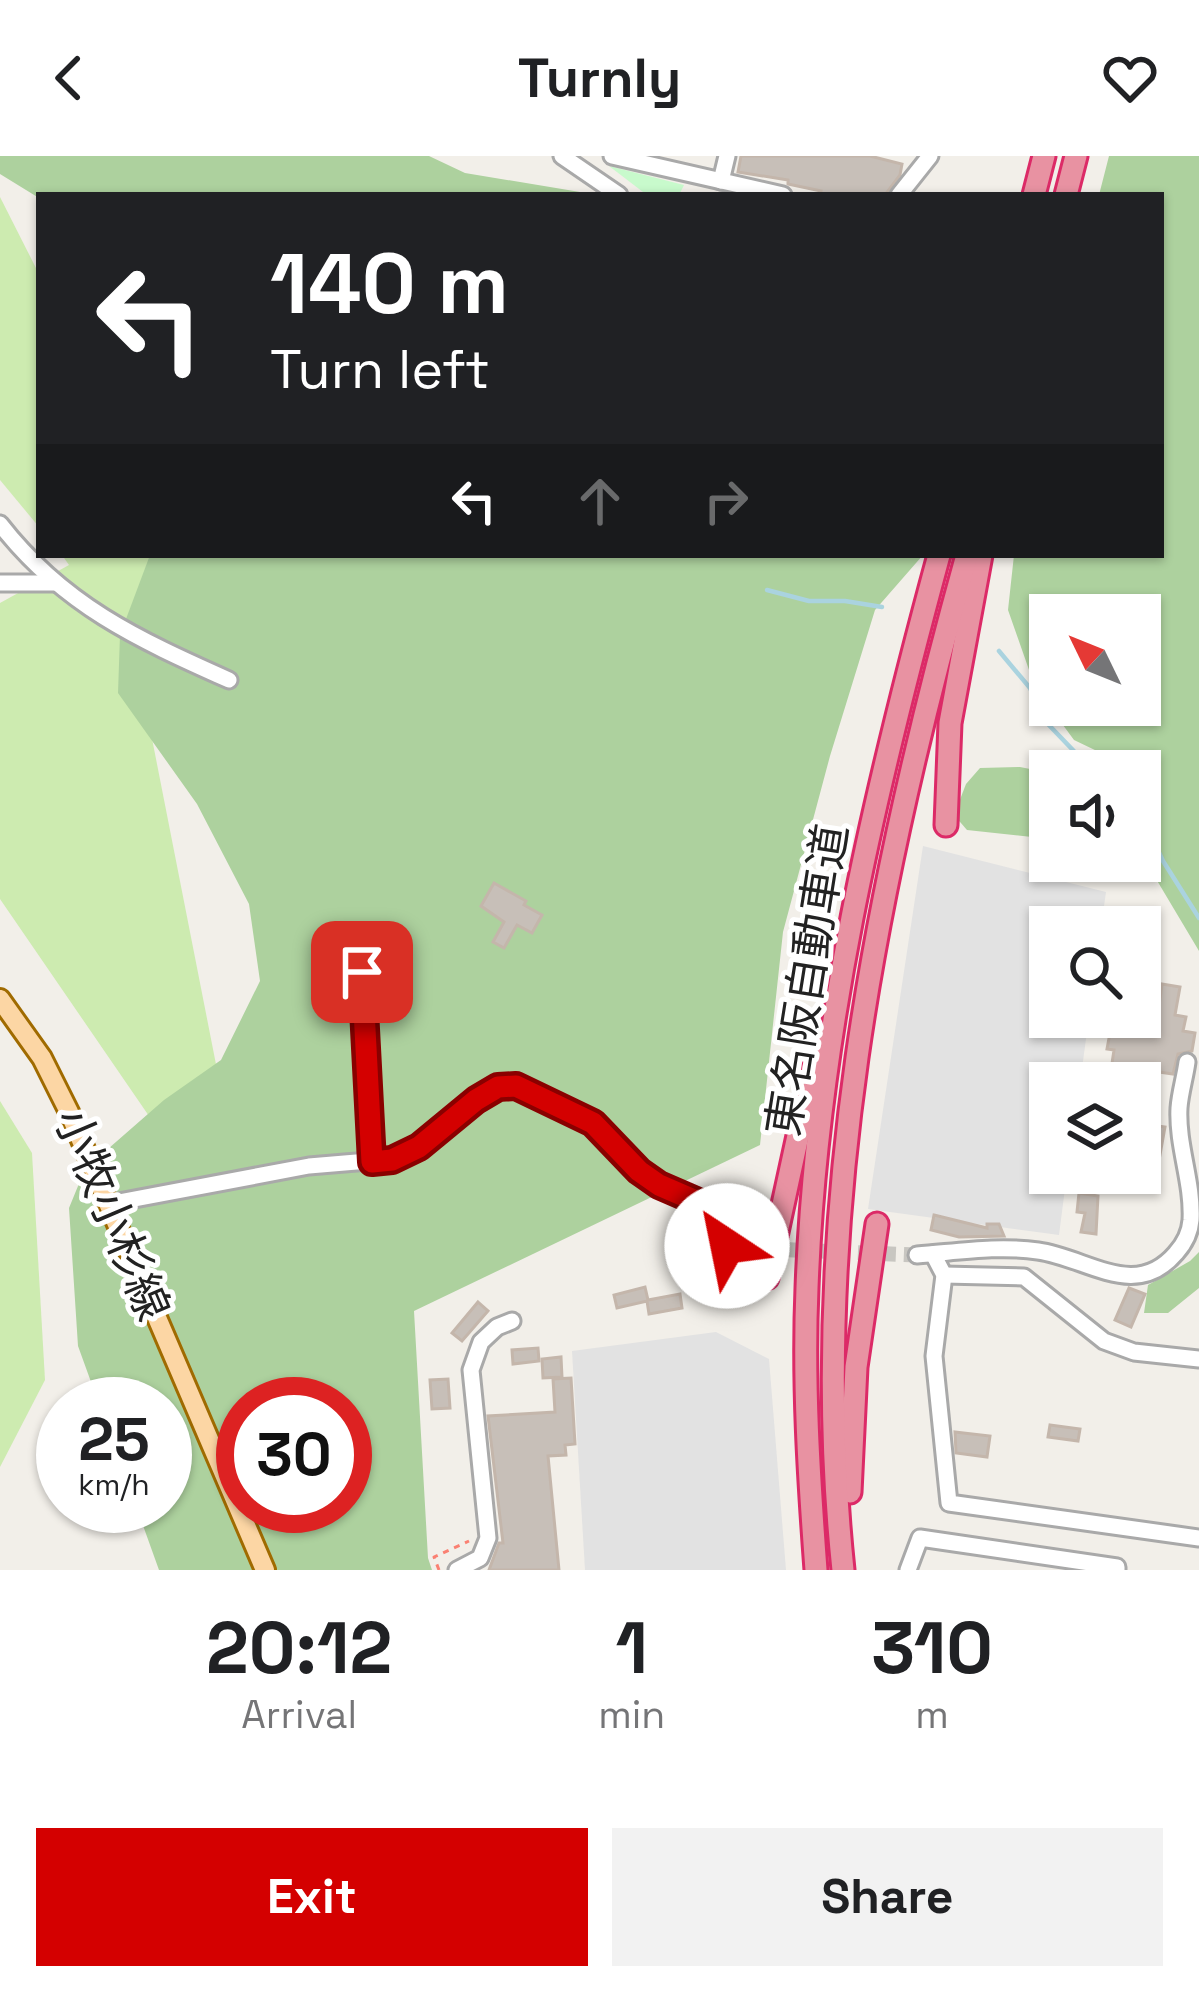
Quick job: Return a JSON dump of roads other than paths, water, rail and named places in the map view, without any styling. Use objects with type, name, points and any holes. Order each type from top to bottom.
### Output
[{"type":"highway","points":[[1035,192],[1044,156]]},
{"type":"highway","points":[[1067,192],[1076,156]]},
{"type":"highway","name":"東名阪自動車道","points":[[816,1570],[806,1376],[811,1218],[832,1036],[868,838],[938,558]]},
{"type":"highway","name":"東名阪自動車道","points":[[847,1570],[833,1380],[848,1112],[894,847],[966,558]]},
{"type":"highway","points":[[946,825],[950,723],[980,558]]},
{"type":"highway","points":[[767,1278],[851,895],[868,838]]},
{"type":"highway","points":[[847,1570],[851,1418],[877,1224]]},
{"type":"main road","name":"小牧小杉線","points":[[0,999],[51,1074],[266,1570]]},
{"type":"street","points":[[563,156],[588,180],[614,192]]},
{"type":"street","points":[[588,180],[602,156]]},
{"type":"street","points":[[612,156],[771,192]]},
{"type":"street","points":[[722,181],[727,156]]},
{"type":"street","points":[[901,192],[921,158]]},
{"type":"street","points":[[0,524],[54,583],[131,637],[229,680]]},
{"type":"street","points":[[0,583],[54,583]]},
{"type":"street","points":[[362,972],[372,1162]]},
{"type":"street","points":[[1187,1062],[1179,1111],[1191,1184],[1191,1223],[1186,1240],[1163,1266],[1148,1275],[1124,1276],[1036,1250],[925,1254],[944,1275],[1024,1277],[1083,1327],[1116,1347],[1199,1359]]},
{"type":"street","points":[[108,1204],[309,1166],[392,1160],[419,1147],[476,1100],[498,1087],[516,1086],[593,1123],[659,1185],[719,1211],[726,1225],[727,1246],[743,1248]]},
{"type":"street","points":[[944,1275],[934,1356],[949,1502],[1199,1538]]},
{"type":"street","points":[[457,1570],[480,1558],[487,1532],[471,1370],[482,1342],[512,1321]]},
{"type":"street","points":[[908,1570],[920,1538],[1117,1570]]},
{"type":"waterway","points":[[767,590],[809,601],[882,607]]},
{"type":"waterway","points":[[999,651],[1030,688],[1046,722],[1073,750]]},
{"type":"waterway","points":[[1161,857],[1199,918]]},
{"type":"tunnel","points":[[743,1248],[917,1255]]}]
